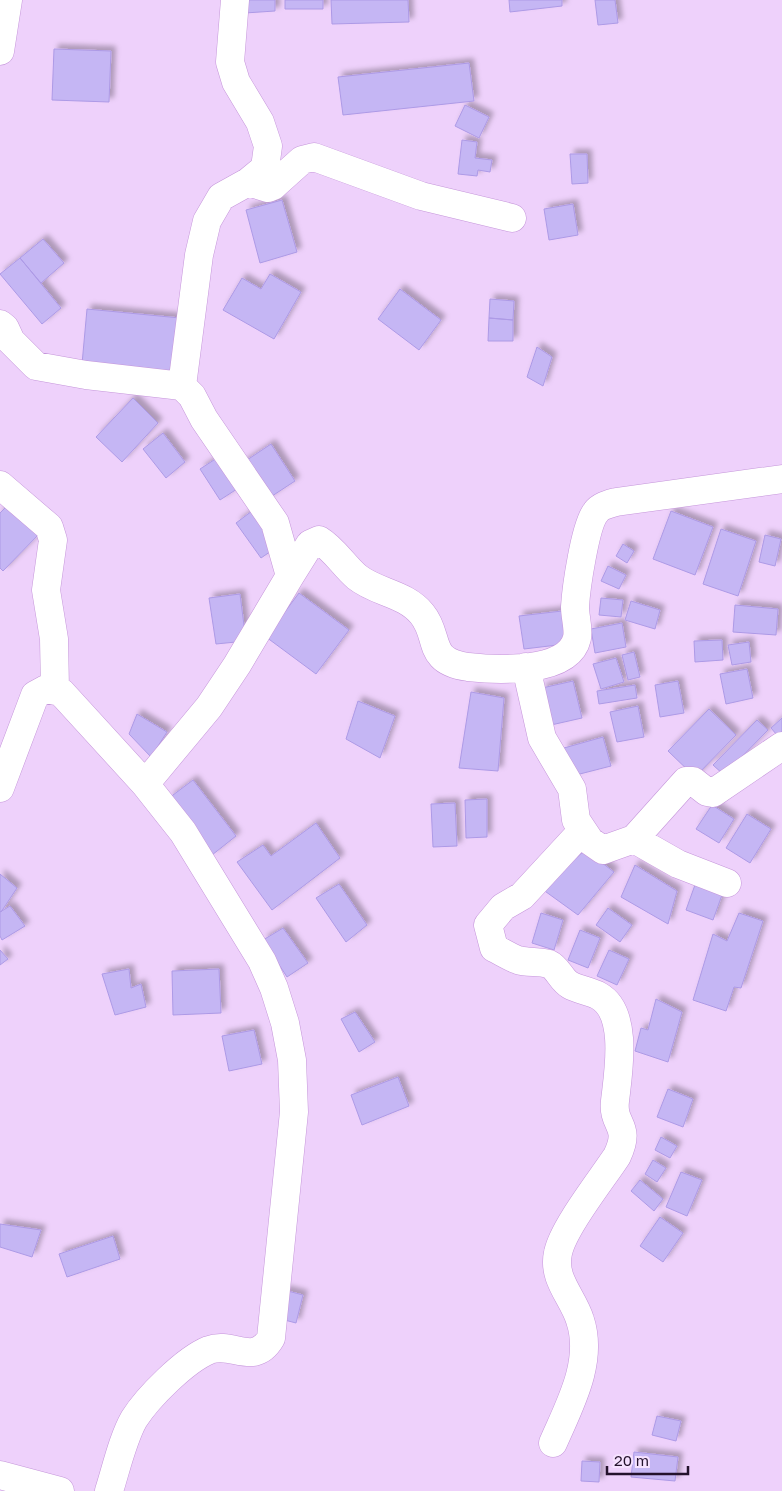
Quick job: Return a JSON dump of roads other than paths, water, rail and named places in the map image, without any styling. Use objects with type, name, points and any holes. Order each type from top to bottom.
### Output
[{"type":"street","points":[[0,51],[8,0]]},
{"type":"street","points":[[182,386],[199,255],[207,221],[221,197],[248,182],[265,168],[268,146],[260,122],[236,82],[230,62],[235,0]]},
{"type":"street","points":[[248,182],[268,188],[281,181],[302,160],[314,157],[422,196],[512,218]]},
{"type":"street","points":[[0,324],[5,328],[11,341],[36,366],[86,375],[182,386],[192,396],[204,419],[275,523],[290,576]]},
{"type":"street","points":[[145,784],[209,707],[310,544],[319,540],[358,578],[399,596],[417,608],[430,626],[434,646],[448,660],[460,666],[502,670],[526,667],[547,664],[563,656],[571,650],[577,638],[575,608],[578,581],[590,524],[601,507],[616,502],[782,479]]},
{"type":"street","points":[[0,485],[49,526],[53,540],[46,590],[54,639],[55,690]]},
{"type":"street","points":[[526,667],[542,738],[572,789],[576,820],[590,842],[603,850],[634,839],[686,781],[693,781],[707,792],[713,793],[782,746]]},
{"type":"street","points":[[0,788],[35,695],[41,690],[55,690],[68,698],[145,784],[184,832],[262,960],[285,1024],[292,1060],[294,1112],[271,1338],[263,1350],[257,1352],[223,1348],[210,1350],[185,1366],[147,1402],[133,1420],[109,1491]]},
{"type":"street","points":[[553,1443],[579,1381],[583,1360],[580,1319],[558,1277],[557,1254],[564,1235],[617,1156],[623,1143],[624,1133],[616,1116],[615,1102],[618,1086],[620,1031],[610,1009],[601,997],[570,985],[548,964],[518,960],[494,948],[488,924],[503,907],[522,896],[582,831]]},
{"type":"street","points":[[634,839],[678,864],[727,883]]},
{"type":"street","points":[[0,1476],[60,1491]]}]
